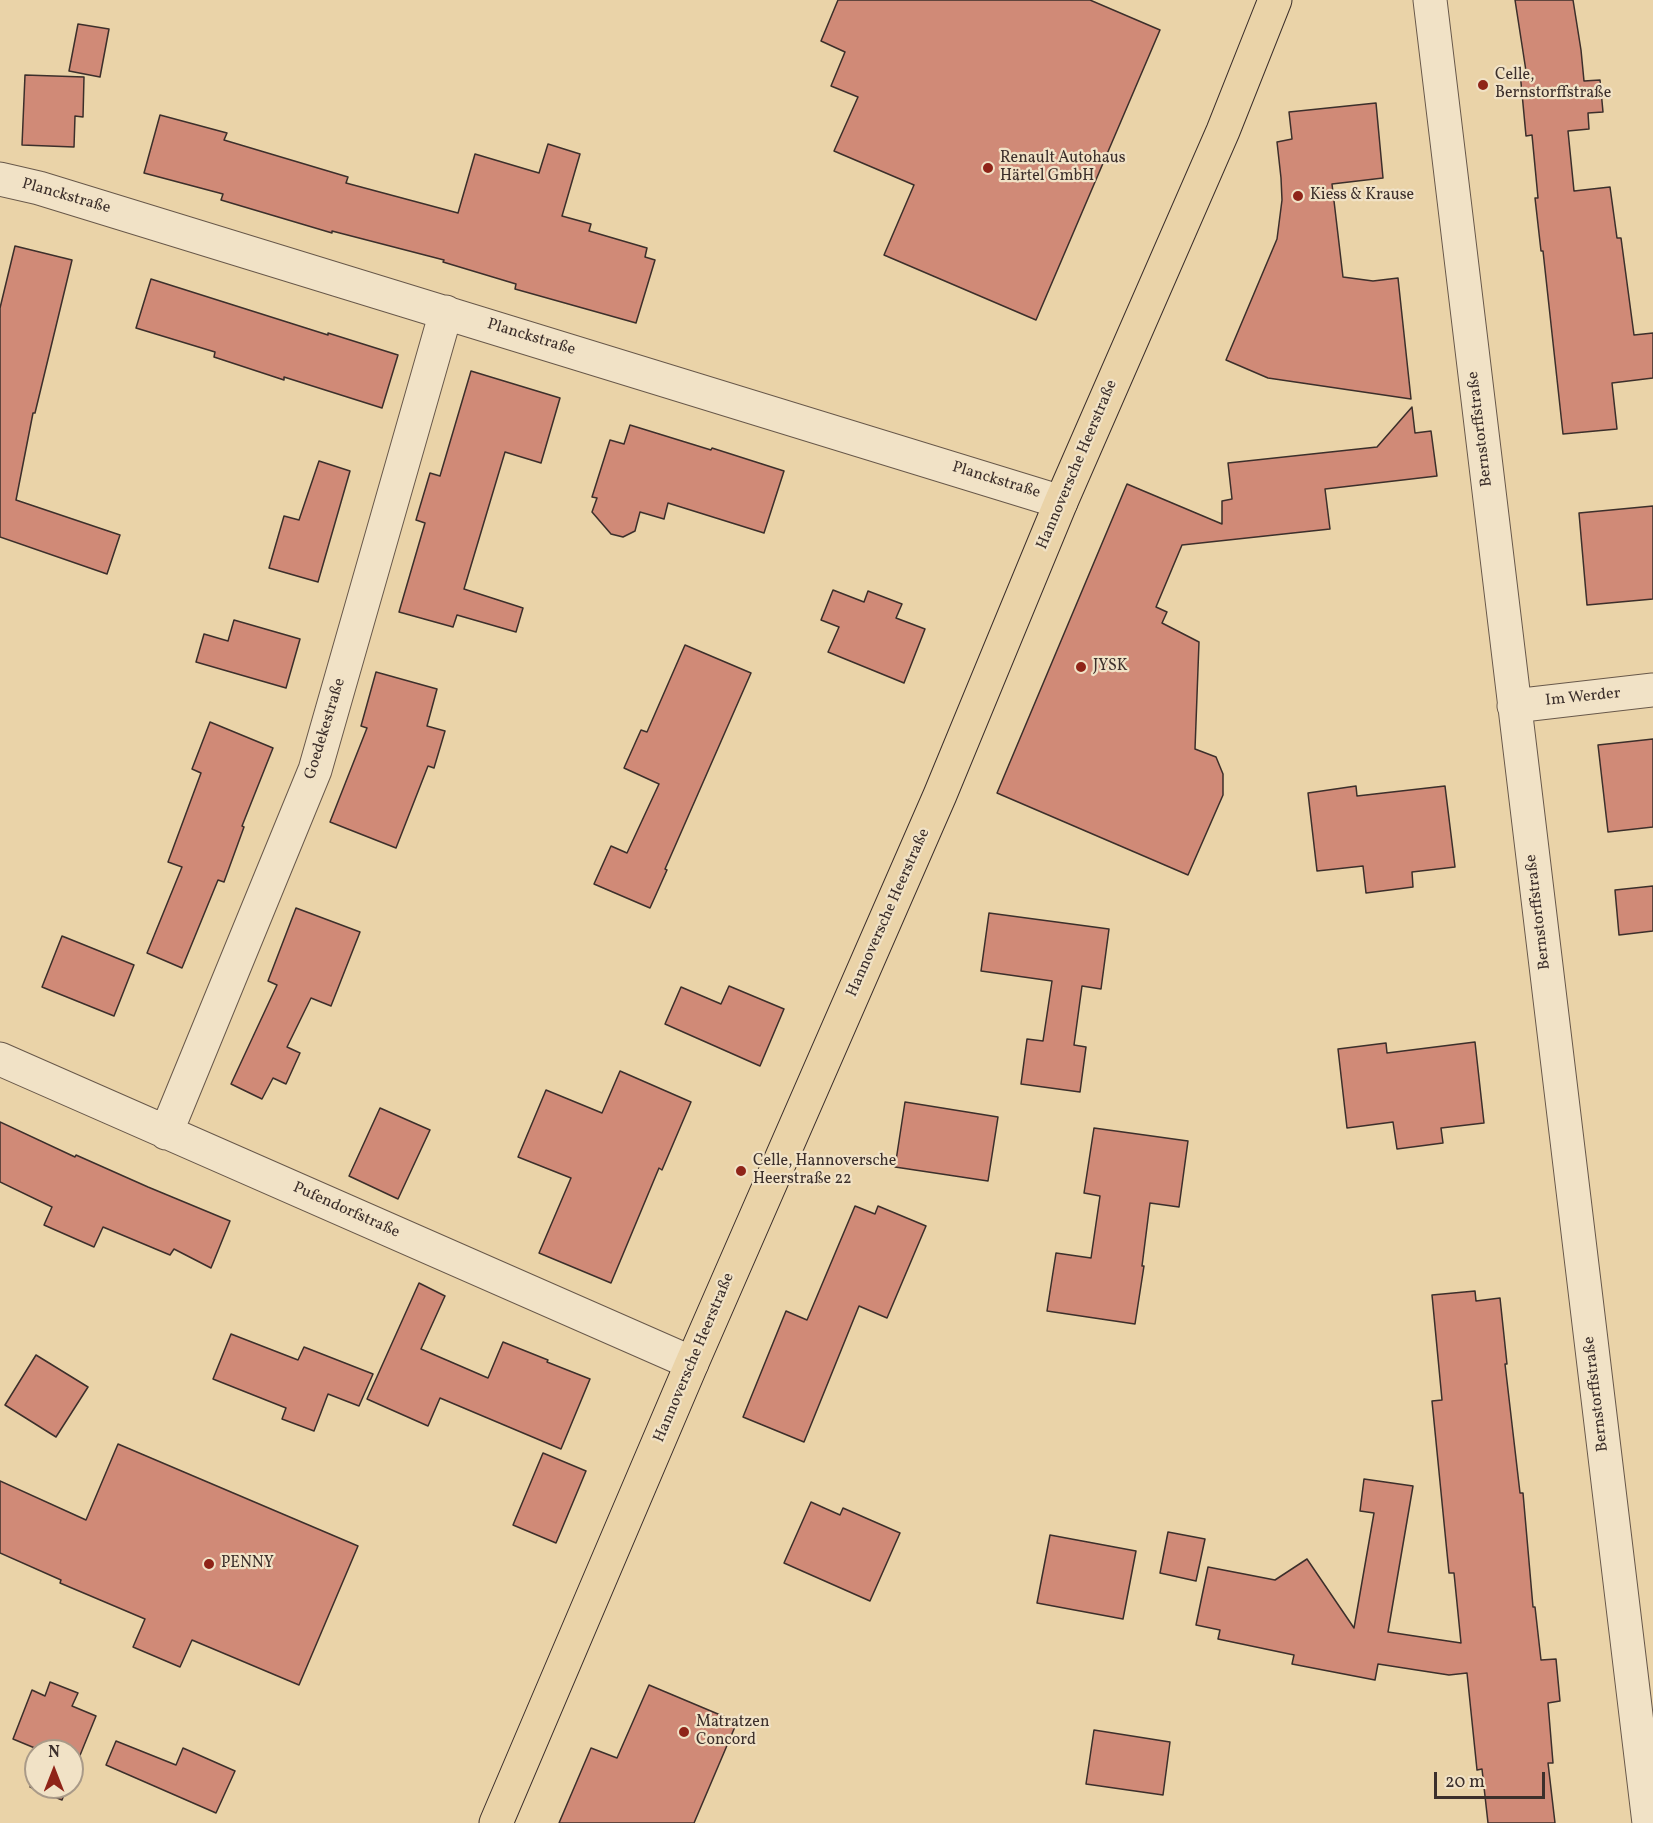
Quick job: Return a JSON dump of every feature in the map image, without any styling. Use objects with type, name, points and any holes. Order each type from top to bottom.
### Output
[{"type":"main road","name":"Hannoversche Heerstraße","points":[[496,1823],[692,1363],[940,795],[1061,501],[1223,131],[1275,0]]},
{"type":"street","name":"Bernstorffstraße","points":[[1430,0],[1649,1823]]},
{"type":"street","name":"Planckstraße","points":[[0,179],[39,188],[1061,501]]},
{"type":"street","name":"Goedekestraße","points":[[166,1133],[315,770],[446,312]]},
{"type":"street","name":"Im Werder","points":[[1514,705],[1653,690]]},
{"type":"street","name":"Pufendorfstraße","points":[[0,1059],[692,1363]]},
{"type":"building","name":"Renault Autohaus Härtel GmbH","points":[[838,0],[1090,0],[1160,30],[1036,320],[884,255],[914,185],[834,151],[858,97],[831,86],[845,52],[821,41]]},
{"type":"building","points":[[1515,0],[1573,0],[1584,81],[1600,80],[1603,112],[1588,113],[1589,129],[1568,131],[1574,191],[1610,187],[1617,238],[1621,238],[1634,335],[1653,333],[1653,378],[1612,383],[1617,429],[1563,434],[1535,198],[1538,198],[1532,135],[1526,136],[1520,72],[1526,71]]},
{"type":"building","points":[[78,24],[109,29],[100,77],[69,71]]},
{"type":"building","points":[[25,75],[84,77],[83,117],[75,116],[74,147],[22,145]]},
{"type":"building","points":[[1376,103],[1383,178],[1332,184],[1343,277],[1373,281],[1398,278],[1411,399],[1268,378],[1226,360],[1277,239],[1282,200],[1277,142],[1292,139],[1289,112]]},
{"type":"building","points":[[160,115],[227,133],[224,140],[348,177],[346,183],[458,213],[475,154],[539,173],[548,144],[580,154],[562,216],[591,224],[589,231],[647,248],[645,257],[655,260],[636,323],[515,289],[516,284],[443,262],[444,260],[332,231],[332,233],[221,200],[223,194],[144,173]]},
{"type":"building","points":[[15,246],[72,260],[35,413],[33,413],[16,500],[120,535],[107,574],[0,537],[0,308]]},
{"type":"building","points":[[151,279],[398,355],[382,408],[284,377],[284,380],[214,357],[215,352],[136,328]]},
{"type":"building","points":[[471,371],[560,398],[541,463],[505,452],[464,589],[523,608],[516,632],[457,615],[453,627],[399,612],[425,523],[416,520],[430,473],[440,476]]},
{"type":"building","points":[[1412,407],[1415,433],[1431,431],[1437,476],[1325,489],[1330,529],[1182,545],[1156,607],[1167,612],[1162,623],[1199,642],[1195,749],[1216,757],[1223,774],[1223,795],[1188,875],[997,793],[1127,484],[1222,524],[1222,501],[1232,499],[1228,463],[1377,447]]},
{"type":"building","points":[[630,425],[784,471],[764,533],[668,503],[664,519],[640,512],[635,531],[623,537],[611,534],[592,512],[597,498],[592,497],[610,440],[624,444]]},
{"type":"building","points":[[319,461],[350,471],[318,582],[269,568],[284,516],[299,520]]},
{"type":"building","points":[[1653,506],[1653,599],[1587,605],[1579,513]]},
{"type":"building","points":[[833,590],[864,602],[868,591],[902,604],[896,618],[925,629],[904,683],[828,652],[839,627],[821,620]]},
{"type":"building","points":[[234,620],[300,639],[286,688],[196,662],[204,634],[228,641]]},
{"type":"building","points":[[685,645],[751,673],[650,908],[594,884],[611,846],[627,853],[659,784],[624,768],[641,730],[647,732]]},
{"type":"building","points":[[376,672],[437,689],[427,726],[445,731],[434,768],[428,766],[396,848],[330,822],[367,728],[361,726]]},
{"type":"building","points":[[210,722],[273,748],[242,826],[244,827],[224,882],[218,880],[182,968],[147,953],[182,867],[168,862],[201,773],[192,769]]},
{"type":"building","points":[[1653,739],[1653,827],[1608,832],[1598,745]]},
{"type":"building","points":[[1356,786],[1357,796],[1445,786],[1455,867],[1412,872],[1413,887],[1366,893],[1363,866],[1317,871],[1308,793]]},
{"type":"building","points":[[1653,886],[1653,931],[1619,935],[1615,890]]},
{"type":"building","points":[[296,908],[360,932],[331,1006],[311,998],[287,1047],[300,1053],[286,1084],[273,1078],[262,1099],[231,1084],[277,985],[268,981]]},
{"type":"building","points":[[989,913],[1109,929],[1101,989],[1082,986],[1074,1045],[1086,1047],[1080,1092],[1021,1084],[1027,1039],[1043,1041],[1052,981],[981,971]]},
{"type":"building","points":[[62,936],[134,965],[114,1016],[42,987]]},
{"type":"building","points":[[729,986],[784,1009],[760,1066],[665,1024],[681,987],[721,1004]]},
{"type":"building","points":[[1475,1042],[1484,1123],[1441,1128],[1443,1143],[1397,1149],[1393,1122],[1347,1128],[1338,1049],[1386,1043],[1387,1053]]},
{"type":"building","points":[[620,1071],[691,1102],[662,1170],[659,1168],[611,1283],[539,1253],[571,1178],[518,1157],[546,1090],[602,1113]]},
{"type":"building","points":[[905,1102],[998,1117],[988,1181],[895,1167]]},
{"type":"building","points":[[380,1108],[430,1130],[398,1199],[349,1176]]},
{"type":"building","points":[[0,1122],[75,1157],[76,1155],[230,1221],[211,1268],[174,1249],[170,1255],[103,1227],[94,1247],[44,1225],[52,1207],[0,1182]]},
{"type":"building","points":[[1094,1128],[1188,1141],[1179,1207],[1150,1203],[1135,1324],[1047,1311],[1056,1253],[1091,1258],[1100,1196],[1084,1193]]},
{"type":"building","points":[[855,1206],[875,1214],[878,1206],[926,1226],[887,1318],[859,1306],[804,1442],[743,1417],[786,1311],[807,1320]]},
{"type":"building","points":[[419,1283],[445,1296],[421,1349],[488,1378],[503,1342],[590,1379],[561,1449],[440,1398],[428,1426],[367,1399]]},
{"type":"building","points":[[1475,1291],[1476,1301],[1500,1298],[1507,1364],[1505,1364],[1520,1493],[1523,1493],[1533,1607],[1535,1607],[1541,1660],[1556,1659],[1560,1701],[1548,1703],[1553,1763],[1548,1763],[1555,1823],[1488,1823],[1482,1769],[1477,1770],[1467,1673],[1449,1675],[1378,1664],[1375,1680],[1292,1664],[1294,1655],[1218,1639],[1220,1630],[1196,1625],[1208,1567],[1275,1580],[1307,1559],[1354,1628],[1374,1513],[1360,1511],[1364,1479],[1413,1486],[1388,1632],[1461,1643],[1454,1573],[1449,1573],[1432,1401],[1442,1400],[1432,1295]]},
{"type":"building","points":[[231,1334],[298,1360],[304,1347],[373,1374],[359,1406],[328,1394],[314,1431],[282,1419],[286,1408],[213,1379]]},
{"type":"building","points":[[36,1355],[88,1387],[56,1437],[5,1405]]},
{"type":"building","name":"PENNY","points":[[118,1444],[358,1546],[299,1685],[192,1640],[180,1667],[133,1647],[145,1619],[60,1583],[61,1580],[0,1553],[0,1481],[86,1520]]},
{"type":"building","points":[[543,1453],[586,1471],[556,1543],[513,1525]]},
{"type":"building","points":[[811,1502],[840,1515],[843,1508],[900,1533],[870,1601],[784,1563]]},
{"type":"building","points":[[1168,1532],[1205,1539],[1196,1581],[1160,1573]]},
{"type":"building","points":[[1050,1535],[1136,1551],[1123,1619],[1037,1603]]},
{"type":"building","points":[[50,1682],[78,1693],[72,1706],[96,1716],[84,1746],[84,1739],[24,1739],[24,1744],[13,1739],[32,1690],[45,1696]]},
{"type":"building","points":[[649,1685],[737,1722],[694,1823],[559,1823],[591,1748],[617,1758]]},
{"type":"building","points":[[1094,1730],[1170,1742],[1163,1795],[1086,1784]]},
{"type":"building","points":[[116,1741],[176,1765],[183,1748],[235,1771],[216,1813],[106,1765]]},
{"type":"place","name":"Celle, Bernstorffstraße","points":[[1483,85]]},
{"type":"place","name":"Renault Autohaus Härtel GmbH","points":[[988,168]]},
{"type":"place","name":"Kiess & Krause","points":[[1298,196]]},
{"type":"place","name":"JYSK","points":[[1081,667]]},
{"type":"place","name":"Celle, Hannoversche Heerstraße 22","points":[[741,1171]]},
{"type":"place","name":"PENNY","points":[[209,1564]]},
{"type":"place","name":"Matratzen Concord","points":[[684,1732]]}]
